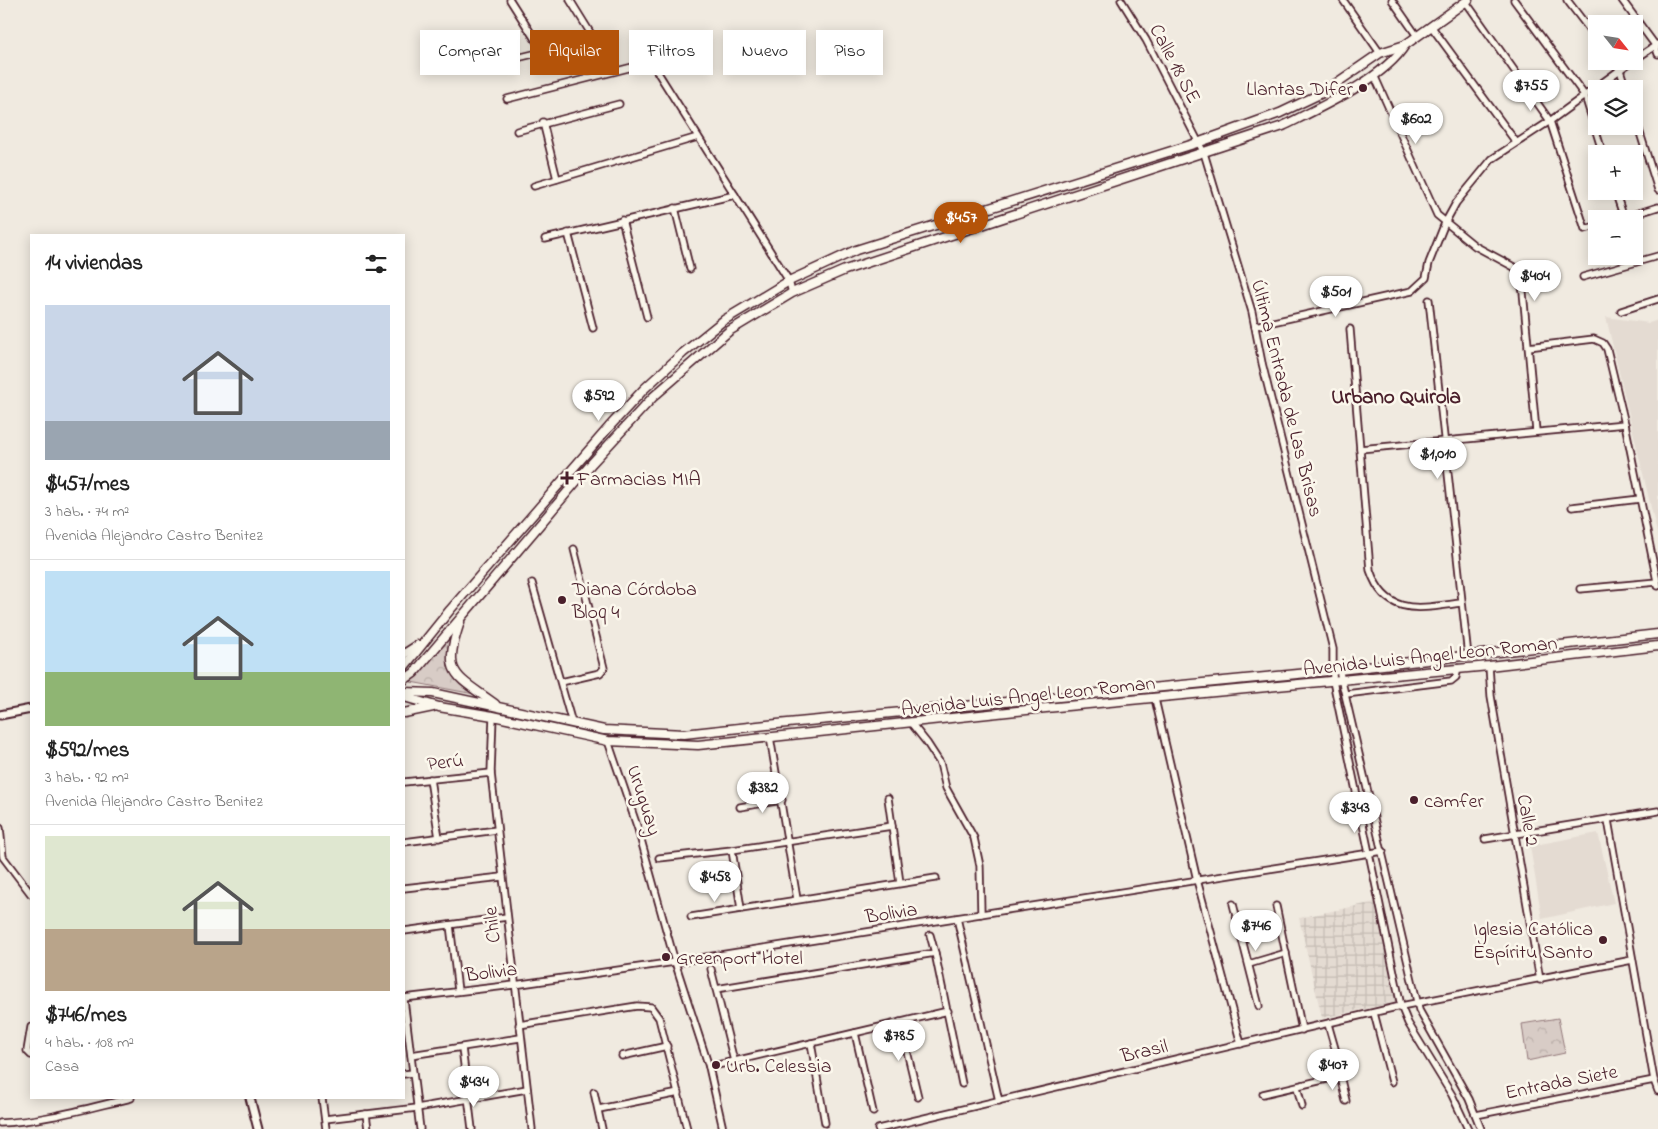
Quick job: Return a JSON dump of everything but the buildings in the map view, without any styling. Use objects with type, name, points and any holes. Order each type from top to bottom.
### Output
[{"type":"main road","points":[[405,666],[644,390],[683,353],[724,320],[789,281],[856,250],[1200,142],[1280,113],[1322,93],[1380,53],[1405,45],[1467,1]]},
{"type":"main road","points":[[405,679],[414,674],[592,463],[653,397],[729,331],[792,293],[845,270],[1283,126],[1330,103],[1374,75],[1397,58],[1405,45]]},
{"type":"main road","points":[[461,618],[451,649],[451,661],[456,674],[496,705]]},
{"type":"main road","name":"Avenida Luis Angel Leon Roman","points":[[405,692],[434,693],[604,730],[684,734],[1468,656],[1658,634]]},
{"type":"main road","points":[[405,653],[426,640]]},
{"type":"main road","name":"Avenida Luis Angel Leon Roman","points":[[405,697],[439,707],[492,716],[608,742],[698,745],[1489,666],[1658,646]]},
{"type":"main road","points":[[928,721],[924,719],[927,715],[958,712],[974,706]]},
{"type":"main road","points":[[405,714],[414,710],[439,707]]},
{"type":"main road","points":[[910,712],[911,723]]},
{"type":"main road","points":[[858,729],[869,723],[892,720],[894,716],[890,714]]},
{"type":"street","points":[[510,0],[530,32]]},
{"type":"street","points":[[570,0],[589,30]]},
{"type":"street","name":"Calle 18 SE","points":[[1121,0],[1146,40],[1200,142]]},
{"type":"street","points":[[1343,0],[1380,53]]},
{"type":"street","points":[[1392,0],[1417,36]]},
{"type":"street","points":[[1514,0],[1585,96],[1600,145]]},
{"type":"street","points":[[1567,0],[1588,28]]},
{"type":"street","points":[[1622,0],[1656,44],[1658,54]]},
{"type":"street","points":[[1467,1],[1550,121],[1585,229],[1588,228]]},
{"type":"street","points":[[1431,26],[1516,142]]},
{"type":"street","points":[[1643,53],[1656,44]]},
{"type":"street","points":[[619,70],[648,63],[655,68],[789,281],[792,293]]},
{"type":"street","points":[[1255,326],[1412,290],[1426,278],[1429,263],[1445,223],[1475,177],[1492,159],[1550,121],[1620,70],[1623,80]]},
{"type":"street","points":[[507,99],[599,75]]},
{"type":"street","points":[[1374,75],[1432,206],[1445,223],[1475,246],[1514,267],[1520,274],[1536,431]]},
{"type":"street","points":[[517,130],[619,104]]},
{"type":"street","points":[[543,122],[557,179]]},
{"type":"street","points":[[1641,135],[1658,190]]},
{"type":"street","points":[[534,186],[698,137]]},
{"type":"street","name":"Última Entrada de Las Brisas","points":[[1200,142],[1255,326],[1335,668],[1342,680],[1346,694],[1417,1003],[1422,1018],[1476,1115],[1481,1129]]},
{"type":"street","points":[[545,239],[675,208],[735,196]]},
{"type":"street","points":[[1643,212],[1658,207]]},
{"type":"street","points":[[675,208],[690,269]]},
{"type":"street","points":[[622,220],[646,317]]},
{"type":"street","points":[[568,233],[593,328]]},
{"type":"street","points":[[1583,278],[1658,256]]},
{"type":"street","points":[[1621,311],[1658,299]]},
{"type":"street","points":[[1429,300],[1468,656]]},
{"type":"street","points":[[1350,329],[1370,570],[1375,584],[1384,597],[1398,605],[1413,608],[1461,603]]},
{"type":"street","points":[[1528,347],[1594,339],[1603,343],[1607,349],[1625,424],[1658,584],[1580,589]]},
{"type":"street","points":[[1360,449],[1625,424]]},
{"type":"street","points":[[1572,507],[1640,499]]},
{"type":"street","points":[[561,682],[600,673],[604,668],[574,549]]},
{"type":"street","points":[[532,583],[572,723]]},
{"type":"street","name":"Calle 2","points":[[1489,666],[1491,696],[1540,980]]},
{"type":"street","name":"Última Entrada de Las Brisas","points":[[1335,668],[1333,681],[1401,1006],[1408,1023],[1452,1095],[1468,1129]]},
{"type":"street","points":[[1346,694],[1451,680],[1456,677],[1458,668]]},
{"type":"street","points":[[1155,699],[1196,880],[1241,1044]]},
{"type":"street","points":[[0,714],[30,709]]},
{"type":"street","name":"Chile","points":[[492,716],[491,773],[520,1038],[532,1129]]},
{"type":"street","points":[[911,723],[927,743],[940,764],[946,788],[974,838],[980,866],[982,914]]},
{"type":"street","points":[[770,738],[782,800],[797,899]]},
{"type":"street","name":"Uruguay","points":[[608,742],[638,829],[675,962],[709,1067],[723,1129]]},
{"type":"street","name":"Perú","points":[[405,782],[491,773]]},
{"type":"street","points":[[430,780],[438,838]]},
{"type":"street","points":[[888,798],[900,883]]},
{"type":"street","points":[[740,807],[782,800]]},
{"type":"street","points":[[1485,839],[1658,811]]},
{"type":"street","points":[[1608,820],[1654,1080],[1658,1091]]},
{"type":"street","points":[[659,858],[788,843],[892,826]]},
{"type":"street","points":[[0,828],[3,857],[30,893]]},
{"type":"street","points":[[405,842],[497,830]]},
{"type":"street","points":[[732,850],[741,909]]},
{"type":"street","name":"Bolivia","points":[[405,999],[675,962],[1383,851]]},
{"type":"street","points":[[405,888],[502,877]]},
{"type":"street","points":[[691,917],[936,878]]},
{"type":"street","points":[[1233,904],[1259,1006]]},
{"type":"street","points":[[1276,906],[1302,1030]]},
{"type":"street","points":[[405,931],[507,917]]},
{"type":"street","points":[[957,918],[999,1101]]},
{"type":"street","points":[[450,925],[458,991]]},
{"type":"street","points":[[930,935],[948,1011],[962,1084]]},
{"type":"street","points":[[716,989],[935,953]]},
{"type":"street","points":[[1249,964],[1286,953]]},
{"type":"street","name":"Brasil","points":[[878,1129],[1401,1006],[1540,980],[1632,960]]},
{"type":"street","points":[[711,969],[734,1061]]},
{"type":"street","points":[[519,1025],[644,1005],[656,1012],[667,1046],[687,1129]]},
{"type":"street","points":[[405,1007],[420,1129]]},
{"type":"street","points":[[709,1067],[948,1011]]},
{"type":"street","points":[[1374,1013],[1392,1082]]},
{"type":"street","points":[[900,1022],[918,1097]]},
{"type":"street","points":[[1328,1024],[1342,1073],[1340,1076],[1346,1101]]},
{"type":"street","points":[[30,1033],[27,1051],[30,1054]]},
{"type":"street","points":[[855,1033],[873,1112]]},
{"type":"street","points":[[411,1055],[520,1038]]},
{"type":"street","points":[[811,1043],[825,1123]]},
{"type":"street","points":[[622,1056],[667,1046]]},
{"type":"street","points":[[462,1048],[472,1129]]},
{"type":"street","points":[[405,1074],[413,1073]]},
{"type":"street","points":[[1263,1094],[1340,1076]]},
{"type":"street","name":"Entrada Siete","points":[[1476,1115],[1654,1080]]},
{"type":"street","points":[[1297,1087],[1302,1106]]},
{"type":"street","points":[[325,1119],[417,1108],[527,1089]]},
{"type":"street","points":[[594,1092],[602,1129]]},
{"type":"street","points":[[599,1109],[679,1094]]},
{"type":"street","points":[[0,1123],[26,1122],[127,1099]]},
{"type":"street","points":[[250,1099],[258,1129]]},
{"type":"street","points":[[322,1099],[326,1129]]},
{"type":"street","points":[[366,1114],[368,1129]]},
{"type":"shaded area","points":[[1606,317],[1649,323],[1658,320],[1658,537]]},
{"type":"shaded area","points":[[1598,833],[1614,903],[1542,919],[1530,846]]},
{"type":"shaded area","points":[[1375,902],[1397,1002],[1322,1018],[1299,918]]},
{"type":"green space","points":[[451,635],[449,654],[452,668],[460,681],[474,694],[411,682]]},
{"type":"green space","points":[[1558,1018],[1565,1053],[1527,1061],[1522,1024]]},
{"type":"place","name":"Llantas Difer","points":[[1363,88]]},
{"type":"place","name":"Farmacias MIA","points":[[567,478]]},
{"type":"place","name":"Diana Córdoba Bloq 4","points":[[562,600]]},
{"type":"place","name":"camfer","points":[[1414,800]]},
{"type":"place","name":"Iglesia Católica Espíritu Santo","points":[[1603,940]]},
{"type":"place","name":"Greenport Hotel","points":[[666,957]]},
{"type":"place","name":"Urb. Celessia","points":[[716,1065]]},
{"type":"district","name":"Urbano Quirola","points":[[1396,396]]}]
